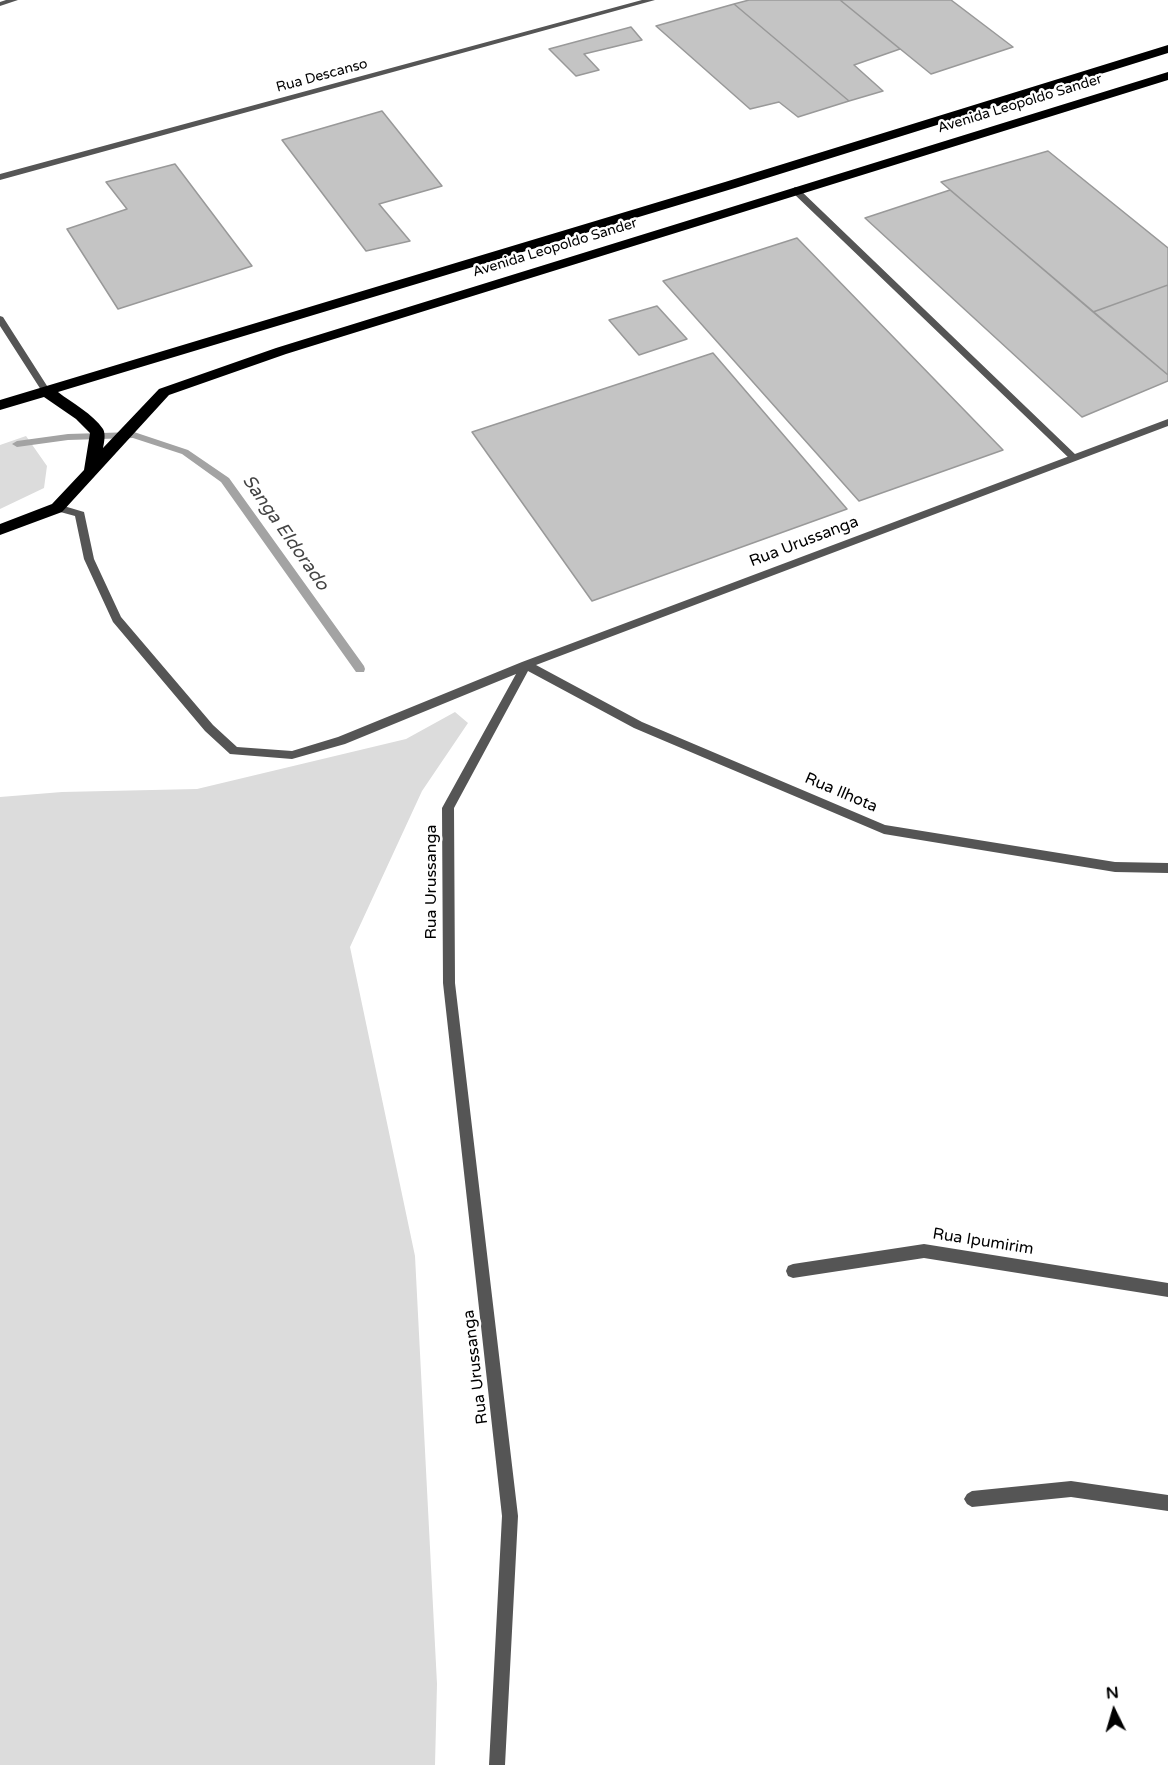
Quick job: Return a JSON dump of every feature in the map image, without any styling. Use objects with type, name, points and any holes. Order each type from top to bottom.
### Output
[{"type":"highway","name":"Avenida Leopoldo Sander","points":[[0,405],[730,185],[1168,49]]},
{"type":"highway","name":"Avenida Leopoldo Sander","points":[[0,530],[57,508],[164,392],[281,351],[1168,76]]},
{"type":"highway","points":[[46,390],[81,416],[97,432],[96,450],[90,471]]},
{"type":"street","points":[[0,4],[14,0]]},
{"type":"street","name":"Rua Descanso","points":[[0,177],[651,0]]},
{"type":"street","points":[[795,190],[1074,458]]},
{"type":"street","points":[[0,319],[46,390]]},
{"type":"street","name":"Rua Urussanga","points":[[497,1765],[510,1516],[449,983],[448,808],[526,665],[1168,422]]},
{"type":"street","points":[[57,508],[81,514],[89,559],[117,619],[209,728],[234,751],[292,755],[331,744],[526,665]]},
{"type":"street","name":"Rua Ilhota","points":[[526,665],[638,725],[884,829],[1115,867],[1168,868]]},
{"type":"street","name":"Rua Ipumirim","points":[[793,1271],[924,1251],[1168,1290]]},
{"type":"street","points":[[972,1499],[1071,1490],[1168,1503]]},
{"type":"shaded area","points":[[26,436],[47,466],[44,488],[0,509],[0,445]]},
{"type":"shaded area","points":[[455,712],[468,723],[422,791],[350,947],[415,1256],[437,1684],[435,1765],[0,1765],[0,797],[62,792],[197,789],[406,739]]},
{"type":"building","points":[[749,0],[840,0],[900,49],[854,65],[883,91],[849,101],[734,4]]},
{"type":"building","points":[[840,0],[951,0],[1013,47],[931,74]]},
{"type":"building","points":[[734,4],[849,101],[798,117],[779,102],[750,109],[656,26]]},
{"type":"building","points":[[631,27],[642,40],[584,54],[599,70],[576,76],[549,49]]},
{"type":"building","points":[[382,111],[442,186],[379,204],[410,241],[366,251],[282,140]]},
{"type":"building","points":[[1048,151],[1168,248],[1168,285],[1093,312],[941,182]]},
{"type":"building","points":[[175,164],[252,266],[118,309],[67,229],[127,209],[106,182]]},
{"type":"building","points":[[950,190],[1168,375],[1168,381],[1082,417],[865,218]]},
{"type":"building","points":[[797,238],[1003,450],[859,501],[663,281]]},
{"type":"building","points":[[1168,285],[1168,375],[1093,312]]},
{"type":"building","points":[[657,306],[687,339],[639,355],[609,320]]},
{"type":"building","points":[[713,353],[847,509],[592,601],[472,432]]},
{"type":"waterway","name":"Sanga Eldorado","points":[[17,444],[68,437],[134,435],[185,452],[225,480],[360,669]]}]
